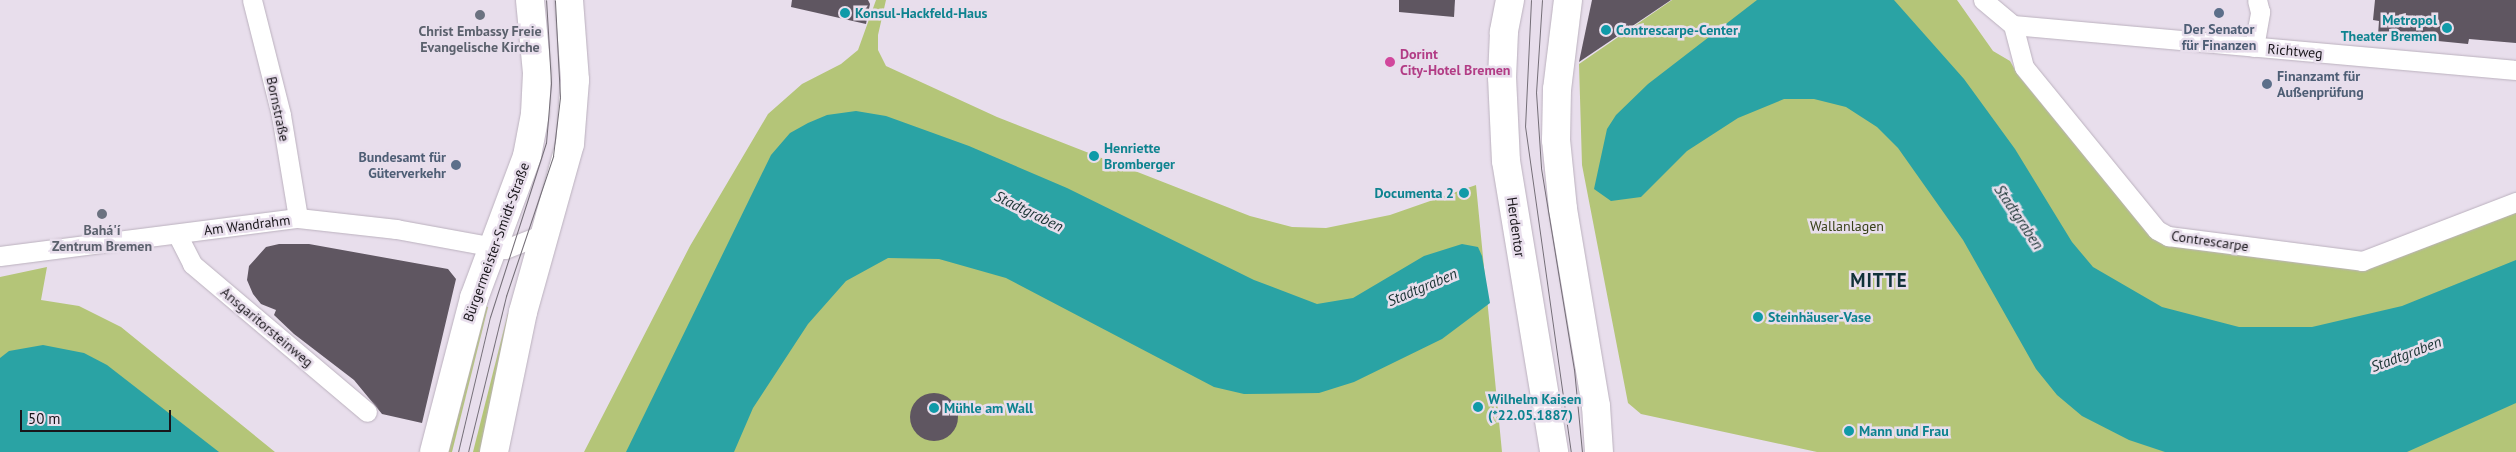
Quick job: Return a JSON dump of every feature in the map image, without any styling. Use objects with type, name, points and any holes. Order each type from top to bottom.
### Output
[{"type":"main road","name":"Bürgermeister-Smidt-Straße","points":[[434,452],[474,298],[493,247],[515,197],[535,114],[536,73],[530,0]]},
{"type":"main road","points":[[494,452],[523,312],[570,144],[575,80],[568,0]]},
{"type":"main road","name":"Herdentor","points":[[1510,0],[1504,32],[1502,77],[1506,162],[1554,452]]},
{"type":"main road","points":[[1568,0],[1557,89],[1556,140],[1563,209],[1596,406],[1599,452]]},
{"type":"street","name":"Bornstraße","points":[[252,0],[280,115],[298,218]]},
{"type":"street","points":[[1983,0],[2013,24]]},
{"type":"street","points":[[2254,47],[2260,12],[2257,0]]},
{"type":"street","name":"Richtweg","points":[[2013,24],[2516,70]]},
{"type":"street","name":"Contrescarpe","points":[[2013,24],[2024,67],[2157,230],[2168,236],[2362,261],[2516,202]]},
{"type":"street","name":"Am Wandrahm","points":[[0,256],[298,218],[396,228],[493,247],[517,245],[546,233]]},
{"type":"street","name":"Ansgaritorsteinweg","points":[[177,234],[192,264],[367,412]]},
{"type":"green space","points":[[876,0],[886,0],[878,35],[878,50],[886,66],[997,117],[1250,216],[1292,227],[1326,228],[1390,215],[1476,185],[1502,452],[584,452],[690,246],[768,114],[802,84],[841,64],[858,50]]},
{"type":"green space","name":"Wallanlagen","points":[[1672,0],[1957,0],[1993,51],[2010,61],[2018,75],[2148,233],[2334,265],[2516,209],[2516,452],[1817,452],[1641,414],[1628,403],[1582,165],[1579,64]]},
{"type":"green space","points":[[47,267],[41,300],[79,306],[121,327],[275,452],[0,452],[0,277]]},
{"type":"green space","points":[[482,305],[488,307],[452,452],[443,452]]},
{"type":"green space","points":[[508,313],[514,314],[482,452],[473,452]]},
{"type":"water","name":"Stadtgraben","points":[[1757,0],[1894,0],[1964,79],[2015,149],[2072,242],[2093,267],[2162,307],[2239,327],[2312,327],[2402,306],[2516,260],[2516,403],[2407,452],[2165,452],[2129,440],[2082,416],[2057,395],[2036,369],[1963,240],[1898,148],[1877,127],[1846,107],[1814,99],[1784,99],[1738,118],[1687,151],[1641,197],[1611,201],[1594,189],[1607,129],[1616,115],[1648,84]]},
{"type":"water","name":"Stadtgraben","points":[[856,111],[886,116],[969,146],[1067,188],[1254,280],[1317,304],[1353,298],[1424,256],[1462,244],[1478,247],[1482,256],[1490,303],[1442,339],[1354,382],[1319,393],[1244,394],[1214,387],[1006,278],[939,259],[888,258],[846,281],[808,324],[753,408],[734,452],[626,452],[771,155],[790,133],[808,123],[827,115]]},
{"type":"water","points":[[43,345],[84,353],[107,365],[219,452],[0,452],[0,358],[9,351]]},
{"type":"building","name":"Konsul-Hackfeld-Haus","points":[[792,0],[868,0],[870,4],[866,24],[791,7]]},
{"type":"building","points":[[1399,0],[1455,0],[1454,17],[1399,12]]},
{"type":"building","name":"Contrescarpe-Center","points":[[1592,0],[1671,0],[1579,62]]},
{"type":"building","name":"Metropol Theater Bremen","points":[[2375,0],[2516,0],[2516,43],[2469,39],[2468,44],[2378,35],[2379,21],[2373,20]]},
{"type":"building","points":[[279,244],[309,244],[448,269],[456,279],[422,423],[382,414],[354,380],[294,334],[274,315],[276,310],[261,304],[253,294],[247,280],[249,266],[266,247]]},
{"type":"building","name":"Mühle am Wall","points":[[929,393],[939,393],[948,397],[954,403],[958,417],[954,431],[948,437],[939,441],[929,441],[920,437],[914,431],[910,422],[910,412],[914,403],[920,397]]},
{"type":"tram line","points":[[458,452],[490,317],[546,143],[551,83],[546,0]]},
{"type":"tram line","points":[[468,452],[506,296],[553,156],[560,97],[555,0]]},
{"type":"tram line","points":[[1531,0],[1525,126],[1571,452]]},
{"type":"tram line","points":[[1542,0],[1536,92],[1541,168],[1574,369],[1582,452]]},
{"type":"place","name":"Konsul-Hackfeld-Haus","points":[[845,13]]},
{"type":"place","name":"Der Senator für Finanzen","points":[[2219,13]]},
{"type":"place","name":"Christ Embassy Freie Evangelische Kirche","points":[[480,15]]},
{"type":"place","name":"Metropol Theater Bremen","points":[[2447,28]]},
{"type":"place","name":"Contrescarpe-Center","points":[[1606,30]]},
{"type":"place","name":"Dorint City-Hotel Bremen","points":[[1390,62]]},
{"type":"place","name":"Finanzamt für Außenprüfung","points":[[2267,84]]},
{"type":"place","name":"Henriette Bromberger","points":[[1094,156]]},
{"type":"place","name":"Bundesamt für Güterverkehr","points":[[456,165]]},
{"type":"place","name":"Documenta 2","points":[[1464,193]]},
{"type":"place","name":"Bahá'í Zentrum Bremen","points":[[102,214]]},
{"type":"place","name":"Steinhäuser-Vase","points":[[1758,317]]},
{"type":"place","name":"Wilhelm Kaisen (*22.05.1887)","points":[[1478,407]]},
{"type":"place","name":"Mühle am Wall","points":[[934,408]]},
{"type":"place","name":"Mann und Frau","points":[[1849,431]]},
{"type":"district","name":"MITTE","points":[[1879,281]]}]
